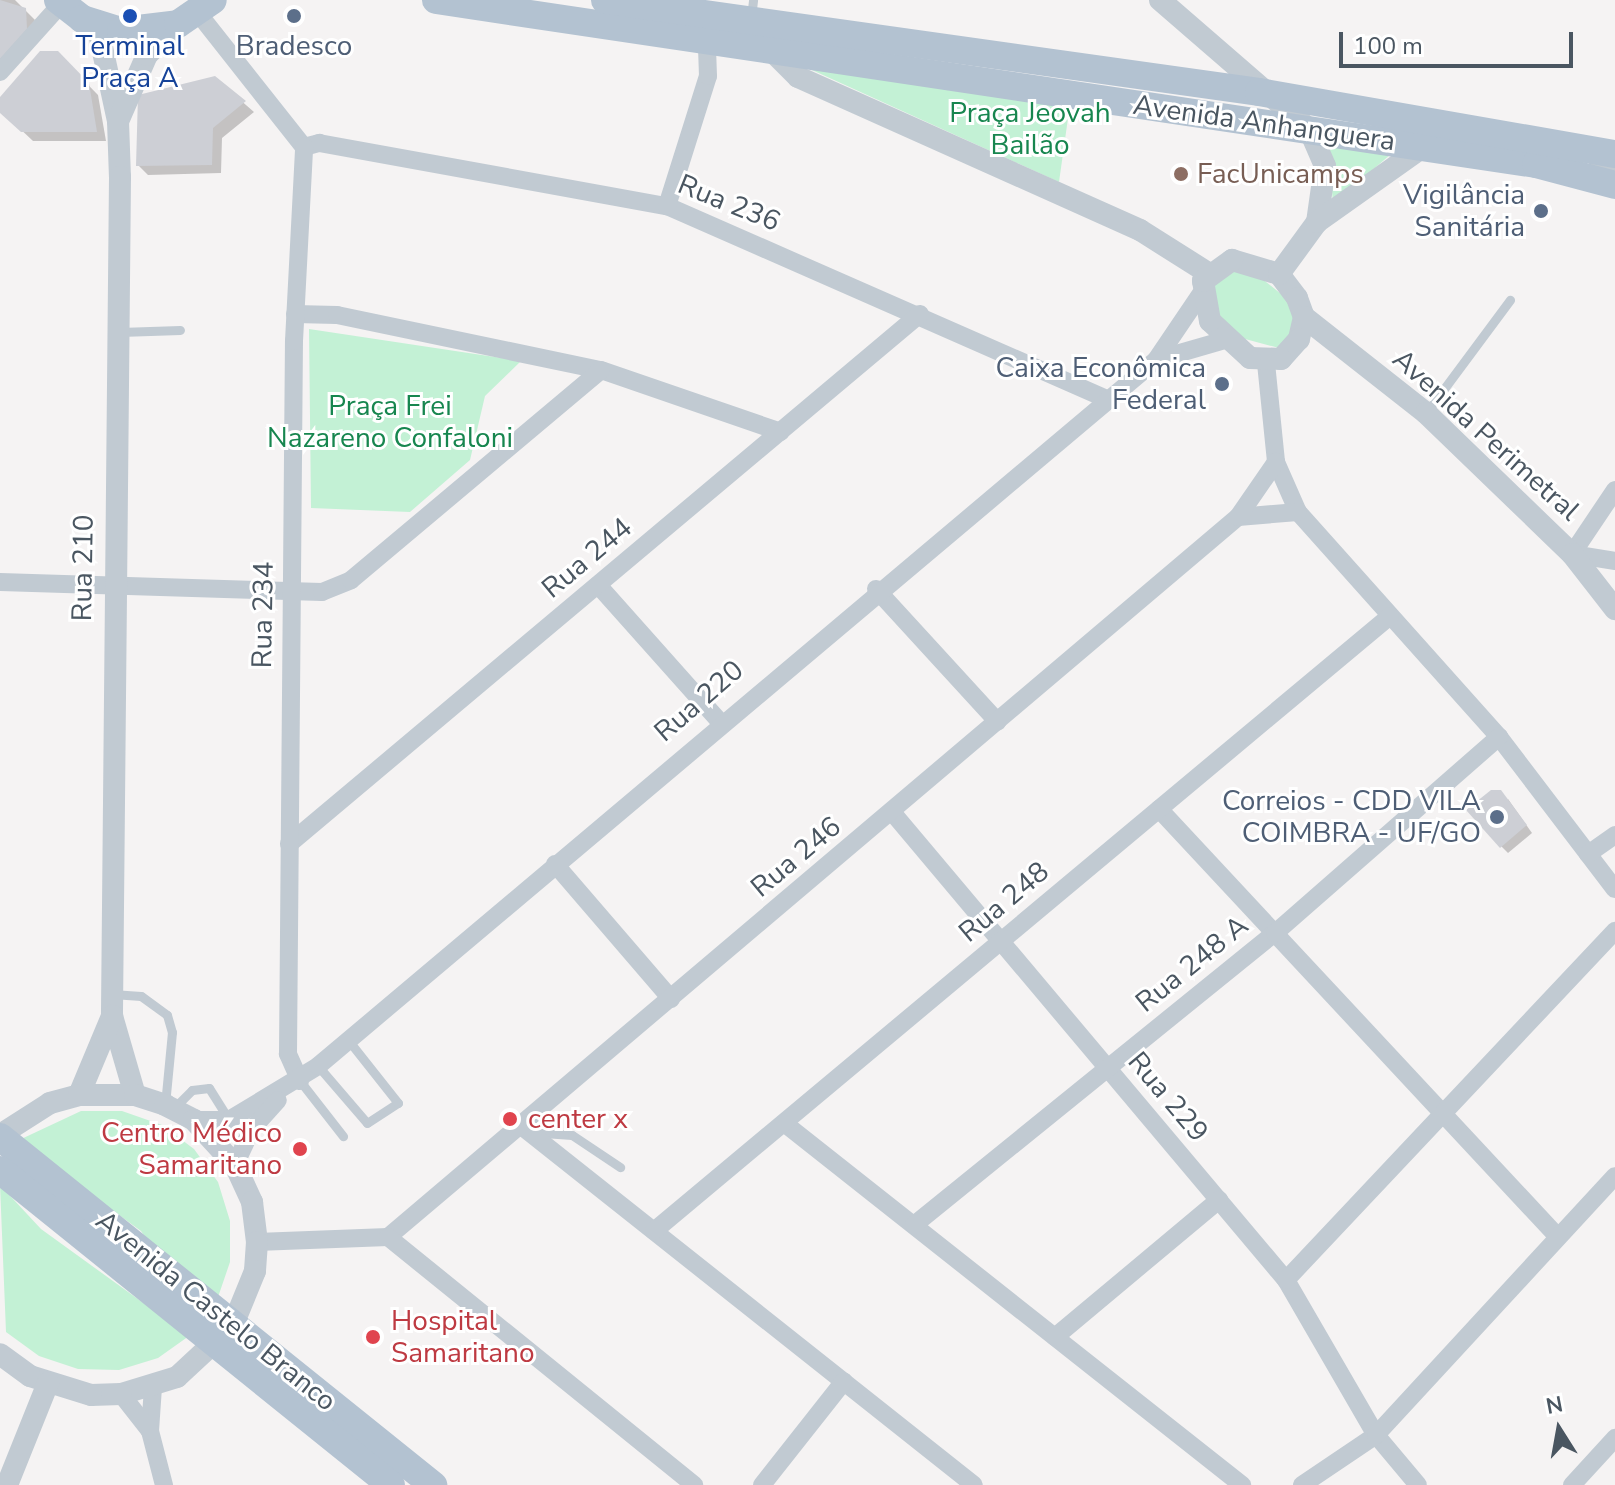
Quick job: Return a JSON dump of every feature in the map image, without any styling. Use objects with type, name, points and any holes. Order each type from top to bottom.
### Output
[{"type":"main road","name":"Avenida Anhanguera","points":[[436,0],[630,11],[752,8],[1270,100],[1615,154]]},
{"type":"main road","points":[[60,2],[97,24],[121,31],[196,12]]},
{"type":"main road","name":"Avenida Anhanguera","points":[[630,11],[707,43],[1309,129],[1423,147],[1615,185]]},
{"type":"main road","name":"Avenida Castelo Branco","points":[[0,1136],[391,1485]]},
{"type":"main road","name":"Avenida Castelo Branco","points":[[0,1170],[433,1485]]},
{"type":"street","points":[[1160,0],[1270,100],[1309,129],[1326,175],[1317,222]]},
{"type":"street","points":[[0,72],[60,2]]},
{"type":"street","points":[[196,12],[304,147]]},
{"type":"street","name":"Rua 210","points":[[118,121],[147,55],[196,12]]},
{"type":"street","name":"Rua 210","points":[[97,24],[118,121],[112,585],[112,1005],[135,1095]]},
{"type":"street","points":[[667,206],[708,76],[707,43]]},
{"type":"street","points":[[773,52],[798,77],[1140,230],[1205,282],[1225,340],[1266,363]]},
{"type":"street","name":"Rua 236","points":[[304,147],[319,143],[667,206],[920,314],[1108,400]]},
{"type":"street","name":"Rua 234","points":[[293,1086],[288,1054],[291,591],[295,314],[304,147]]},
{"type":"street","points":[[1279,274],[1317,222],[1423,147]]},
{"type":"street","points":[[1205,282],[1232,260],[1279,274],[1304,317],[1292,352],[1266,363]]},
{"type":"street","name":"Rua 220","points":[[235,1165],[251,1130],[293,1086],[876,589],[1156,360],[1205,282]]},
{"type":"street","points":[[295,314],[337,315],[601,370],[781,432]]},
{"type":"street","name":"Rua 244","points":[[289,844],[920,314]]},
{"type":"street","name":"Avenida Perimetral","points":[[1304,317],[1426,413],[1572,554],[1615,609]]},
{"type":"street","name":"Rua 220","points":[[1156,360],[1225,340]]},
{"type":"street","points":[[1266,363],[1276,462],[1298,512],[1499,737],[1615,889]]},
{"type":"street","points":[[0,582],[322,592],[351,580],[601,370]]},
{"type":"street","name":"Rua 246","points":[[388,1237],[525,1128],[671,999],[1238,517],[1276,462]]},
{"type":"street","points":[[1615,490],[1572,554],[1615,561]]},
{"type":"street","points":[[1238,517],[1298,512]]},
{"type":"street","points":[[598,585],[720,722]]},
{"type":"street","points":[[876,589],[998,722]]},
{"type":"street","name":"Rua 248","points":[[654,1231],[1390,616]]},
{"type":"street","name":"Rua 248 A","points":[[914,1225],[1275,933],[1499,737]]},
{"type":"street","points":[[1159,809],[1558,1237]]},
{"type":"street","name":"Rua 229","points":[[892,812],[1286,1280],[1376,1435],[1418,1485]]},
{"type":"street","points":[[1588,854],[1615,835]]},
{"type":"street","points":[[555,864],[671,999]]},
{"type":"street","points":[[1286,1280],[1615,931]]},
{"type":"street","name":"Rua 210","points":[[79,1095],[112,1005]]},
{"type":"street","name":"Rua 220","points":[[194,1120],[229,1120],[293,1086]]},
{"type":"street","points":[[0,1136],[36,1110],[79,1095],[135,1095],[169,1107],[194,1120],[235,1165],[252,1202],[257,1242],[255,1271],[226,1336],[153,1387],[121,1394],[48,1383],[0,1354]]},
{"type":"street","points":[[784,1123],[1242,1485]]},
{"type":"street","points":[[525,1128],[974,1485]]},
{"type":"street","points":[[1302,1485],[1376,1435],[1615,1176]]},
{"type":"street","points":[[1055,1337],[1219,1200]]},
{"type":"street","points":[[257,1242],[388,1237],[694,1485]]},
{"type":"street","points":[[762,1485],[844,1381]]},
{"type":"street","points":[[7,1485],[48,1383]]},
{"type":"street","points":[[153,1387],[150,1431],[164,1485]]},
{"type":"street","points":[[121,1394],[150,1431]]},
{"type":"street","points":[[1572,1485],[1615,1438]]},
{"type":"lane","points":[[525,0],[630,11],[1270,100],[1486,135],[1542,153],[1615,169]]},
{"type":"lane","points":[[1426,413],[1510,300]]},
{"type":"lane","points":[[117,333],[180,330]]},
{"type":"lane","points":[[112,1005],[141,996],[167,1015],[169,1107]]},
{"type":"lane","points":[[318,1066],[367,1123],[398,1103],[348,1040]]},
{"type":"lane","points":[[293,1086],[343,1136]]},
{"type":"lane","points":[[169,1107],[192,1090],[209,1088],[229,1120]]},
{"type":"lane","points":[[525,1128],[572,1135],[620,1167]]},
{"type":"green space","name":"Praça Jeovah Bailão","points":[[801,65],[1071,97],[1059,182]]},
{"type":"green space","points":[[1328,139],[1398,148],[1333,204]]},
{"type":"green space","points":[[1229,270],[1260,277],[1286,298],[1298,327],[1279,348],[1234,336],[1219,316],[1214,284]]},
{"type":"green space","name":"Praça Frei Nazareno Confaloni","points":[[309,329],[521,361],[485,396],[470,460],[410,512],[311,508]]},
{"type":"green space","points":[[81,1111],[122,1111],[162,1125],[194,1149],[218,1182],[230,1221],[230,1262],[216,1303],[157,1255],[141,1231],[17,1141]]},
{"type":"green space","points":[[0,1185],[41,1229],[189,1336],[158,1358],[119,1370],[78,1369],[39,1356],[6,1332]]},
{"type":"building","points":[[0,0],[26,8],[27,29],[0,59]]},
{"type":"building","points":[[40,51],[58,51],[89,83],[97,132],[21,132],[0,113],[0,97]]},
{"type":"building","points":[[215,76],[246,101],[213,128],[212,165],[136,166],[138,95]]},
{"type":"building","name":"Correios - CDD VILA COIMBRA - UF/GO","points":[[1491,790],[1501,790],[1527,825],[1500,848],[1466,810]]},
{"type":"place","name":"Terminal Praça A","points":[[130,16]]},
{"type":"place","name":"Bradesco","points":[[294,16]]},
{"type":"place","name":"FacUnicamps","points":[[1181,174]]},
{"type":"place","name":"Vigilância Sanitária","points":[[1541,211]]},
{"type":"place","name":"Caixa Econômica Federal","points":[[1222,384]]},
{"type":"place","name":"Correios - CDD VILA COIMBRA - UF/GO","points":[[1497,817]]},
{"type":"place","name":"center x","points":[[510,1119]]},
{"type":"place","name":"Centro Médico Samaritano","points":[[300,1149]]},
{"type":"place","name":"Hospital Samaritano","points":[[373,1337]]}]
